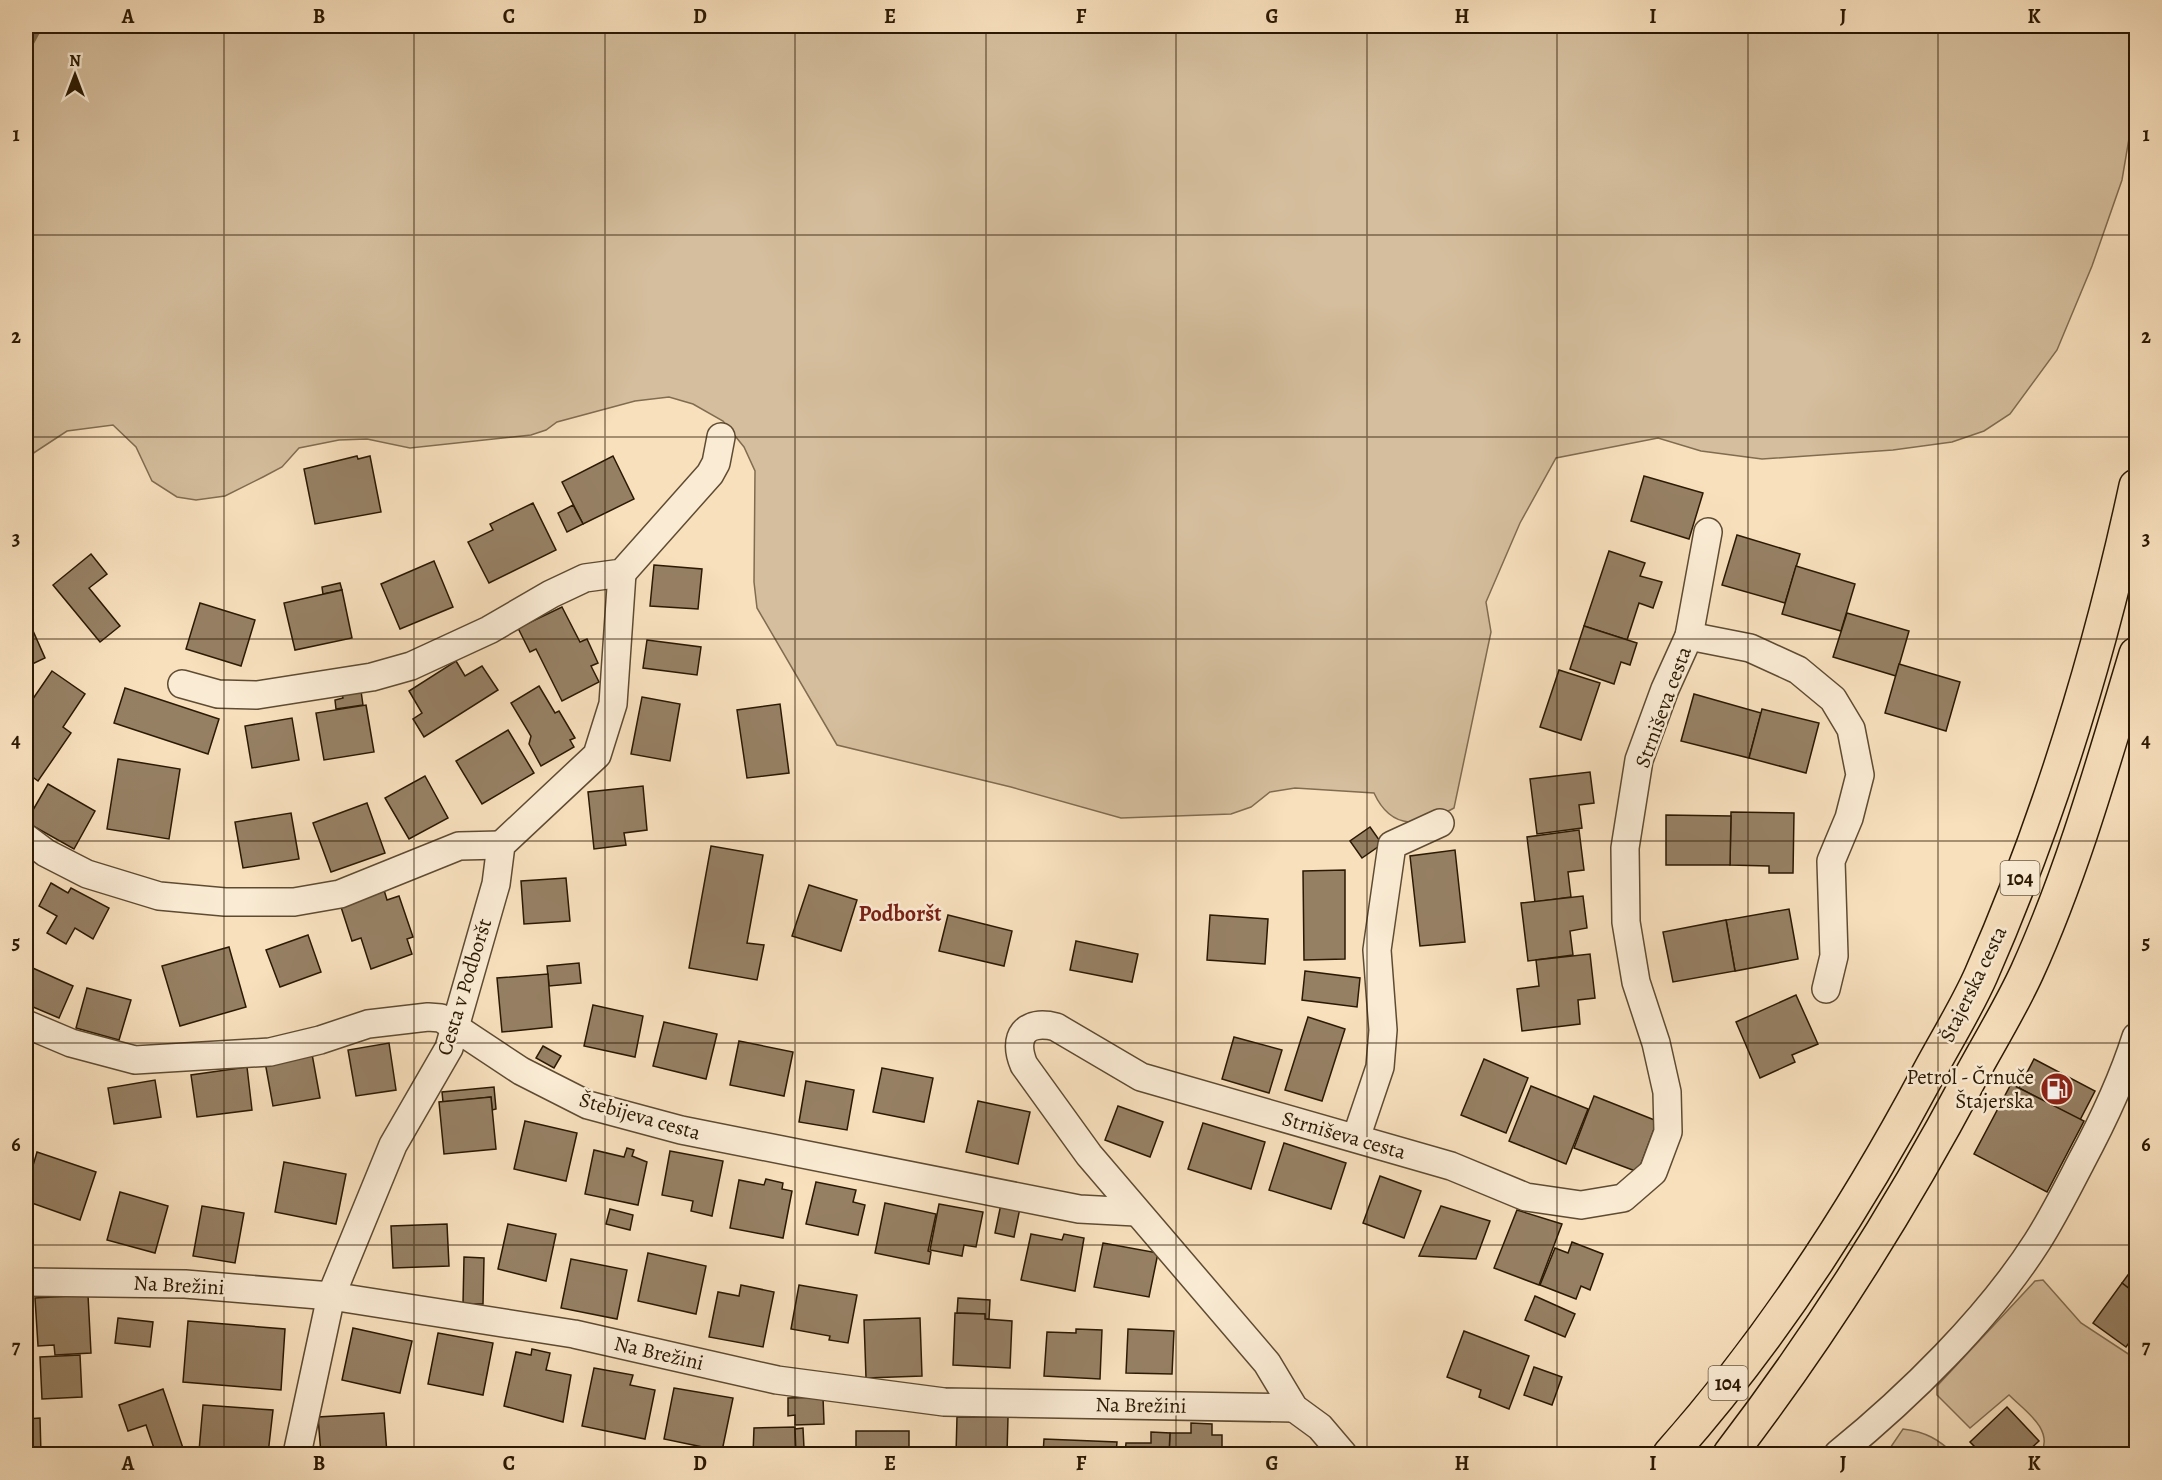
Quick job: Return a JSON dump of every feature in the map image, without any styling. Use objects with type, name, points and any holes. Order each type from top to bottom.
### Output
[{"type":"main road","name":"Štajerska cesta","points":[[1670,1453],[1746,1361],[1849,1213],[1889,1146],[1980,977],[2023,870],[2068,744],[2119,567],[2136,486]]},
{"type":"main road","name":"Štajerska cesta","points":[[1730,1455],[1812,1342],[1891,1218],[1939,1137],[2027,972],[2060,887],[2136,654]]},
{"type":"street","points":[[26,838],[46,853],[87,874],[159,896],[225,902],[294,902],[340,894],[459,846],[501,845],[597,754],[613,704],[622,573],[711,474],[716,463],[721,437]]},
{"type":"street","name":"Strniševa cesta","points":[[1343,1455],[1320,1427],[1294,1408],[1267,1363],[1089,1155],[1024,1065],[1018,1052],[1020,1040],[1027,1028],[1040,1023],[1056,1027],[1141,1077],[1167,1087],[1356,1137],[1451,1166],[1526,1197],[1581,1205],[1623,1198],[1653,1172],[1668,1132],[1667,1092],[1633,962],[1626,922],[1625,848],[1640,760],[1665,689],[1689,636],[1708,532]]},
{"type":"street","points":[[182,684],[218,694],[257,695],[372,677],[411,666],[489,630],[551,594],[585,578],[622,573]]},
{"type":"street","name":"Strniševa cesta","points":[[1689,636],[1750,648],[1798,670],[1833,699],[1851,729],[1860,775],[1849,818],[1831,861],[1834,956],[1826,989]]},
{"type":"street","points":[[1356,1137],[1380,1067],[1383,1030],[1377,950],[1392,845],[1440,824]]},
{"type":"street","name":"Cesta v Podboršt","points":[[297,1455],[331,1296],[393,1145],[449,1048],[496,884],[501,845]]},
{"type":"street","name":"Štebijeva cesta","points":[[26,1024],[71,1043],[135,1060],[270,1052],[320,1040],[368,1024],[428,1017],[441,1018],[521,1071],[588,1105],[681,1130],[1067,1206],[1136,1212]]},
{"type":"street","points":[[1838,1455],[1930,1370],[2001,1293],[2037,1242],[2113,1102],[2136,1037]]},
{"type":"street","name":"Na Brežini","points":[[26,1282],[185,1284],[331,1296],[574,1334],[777,1380],[945,1402],[1294,1408]]},
{"type":"shaded area","points":[[26,26],[2136,26],[2133,115],[2122,180],[2092,266],[2057,350],[2010,414],[1984,431],[1952,442],[1893,450],[1762,459],[1701,451],[1658,438],[1556,458],[1520,523],[1486,602],[1491,632],[1454,808],[1431,819],[1409,822],[1399,820],[1390,814],[1381,806],[1374,793],[1295,788],[1270,792],[1251,807],[1231,814],[1121,818],[1011,787],[837,745],[757,608],[754,582],[755,471],[744,447],[723,421],[693,404],[669,397],[635,401],[557,422],[546,430],[531,435],[410,448],[367,439],[339,440],[299,448],[282,467],[263,477],[225,496],[196,500],[177,497],[152,481],[136,447],[113,425],[67,431],[26,458]]},
{"type":"shaded area","points":[[2043,1280],[2081,1323],[2136,1359],[2136,1454],[2041,1454],[2044,1436],[2041,1429],[2030,1414],[2009,1395],[1970,1428],[1937,1395],[1937,1386],[2035,1281]]},
{"type":"shaded area","points":[[1903,1429],[1931,1437],[1954,1454],[1886,1454]]},
{"type":"building","points":[[357,456],[358,459],[370,456],[381,512],[315,524],[304,469]]},
{"type":"building","points":[[613,456],[634,499],[583,524],[562,482]]},
{"type":"building","points":[[1644,476],[1703,493],[1689,539],[1631,521]]},
{"type":"building","points":[[533,503],[556,550],[489,583],[468,542],[493,530],[490,524]]},
{"type":"building","points":[[573,505],[583,524],[567,532],[558,513]]},
{"type":"building","points":[[1737,535],[1800,554],[1785,603],[1722,585]]},
{"type":"building","points":[[1609,551],[1645,563],[1640,576],[1662,582],[1653,608],[1639,603],[1627,640],[1584,626]]},
{"type":"building","points":[[91,554],[107,574],[89,588],[120,626],[100,642],[53,585]]},
{"type":"building","points":[[434,561],[453,607],[400,629],[381,584]]},
{"type":"building","points":[[654,565],[702,569],[698,609],[650,606]]},
{"type":"building","points":[[1796,566],[1855,584],[1841,631],[1782,614]]},
{"type":"building","points":[[340,583],[342,590],[323,594],[322,587]]},
{"type":"building","points":[[342,590],[352,638],[295,650],[284,603]]},
{"type":"building","points":[[200,603],[255,620],[241,666],[186,649]]},
{"type":"building","points":[[562,607],[580,642],[587,639],[598,663],[591,666],[599,682],[562,701],[536,649],[530,652],[518,628]]},
{"type":"building","points":[[1847,613],[1909,631],[1896,676],[1833,657]]},
{"type":"building","points":[[26,615],[45,658],[26,667]]},
{"type":"building","points":[[1584,626],[1637,643],[1630,665],[1621,662],[1614,684],[1570,669]]},
{"type":"building","points":[[647,640],[701,647],[697,675],[643,668]]},
{"type":"building","points":[[456,661],[465,676],[482,666],[498,690],[424,737],[413,719],[422,713],[409,691]]},
{"type":"building","points":[[1899,664],[1960,682],[1946,731],[1885,713]]},
{"type":"building","points":[[1559,670],[1600,683],[1581,740],[1540,727]]},
{"type":"building","points":[[52,671],[85,694],[63,727],[71,733],[38,781],[26,772],[26,705],[28,706]]},
{"type":"building","points":[[539,686],[555,713],[559,711],[575,738],[570,740],[574,747],[541,766],[529,744],[531,736],[511,703]]},
{"type":"building","points":[[125,688],[219,719],[208,754],[114,723]]},
{"type":"building","points":[[361,691],[363,705],[336,709],[335,700],[343,698],[342,694]]},
{"type":"building","points":[[1694,694],[1761,713],[1749,758],[1681,741]]},
{"type":"building","points":[[642,697],[680,704],[670,761],[631,754]]},
{"type":"building","points":[[780,704],[789,773],[747,778],[737,710]]},
{"type":"building","points":[[366,705],[374,752],[324,760],[316,713]]},
{"type":"building","points":[[1762,709],[1819,723],[1806,773],[1749,758]]},
{"type":"building","points":[[292,718],[299,760],[252,768],[245,726]]},
{"type":"building","points":[[508,730],[534,773],[482,804],[456,761]]},
{"type":"building","points":[[118,759],[180,769],[169,839],[107,829]]},
{"type":"building","points":[[1590,772],[1594,803],[1579,805],[1582,828],[1537,834],[1530,779]]},
{"type":"building","points":[[425,776],[448,818],[409,839],[385,798]]},
{"type":"building","points":[[48,784],[95,811],[74,849],[26,822]]},
{"type":"building","points":[[643,786],[647,830],[624,833],[626,845],[594,849],[588,792]]},
{"type":"building","points":[[367,803],[385,853],[331,872],[313,823]]},
{"type":"building","points":[[1731,812],[1794,813],[1793,873],[1769,873],[1769,866],[1730,865]]},
{"type":"building","points":[[291,813],[299,859],[243,868],[235,822]]},
{"type":"building","points":[[1666,815],[1731,816],[1730,865],[1666,865]]},
{"type":"building","points":[[1370,827],[1382,844],[1362,858],[1350,841]]},
{"type":"building","points":[[1579,830],[1584,870],[1568,872],[1571,897],[1535,902],[1527,837]]},
{"type":"building","points":[[711,846],[763,855],[747,943],[764,945],[757,980],[689,968]]},
{"type":"building","points":[[1455,850],[1465,942],[1420,946],[1410,856]]},
{"type":"building","points":[[1345,870],[1345,959],[1304,960],[1303,871]]},
{"type":"building","points":[[566,878],[570,921],[524,924],[521,881]]},
{"type":"building","points":[[51,883],[68,893],[71,888],[109,908],[93,939],[75,928],[66,944],[47,933],[57,916],[39,906]]},
{"type":"building","points":[[809,885],[857,900],[841,951],[792,936]]},
{"type":"building","points":[[384,890],[387,900],[399,896],[413,937],[407,939],[412,954],[371,969],[361,938],[352,941],[340,904]]},
{"type":"building","points":[[1583,896],[1587,928],[1570,931],[1573,955],[1528,961],[1521,903]]},
{"type":"building","points":[[1789,909],[1798,959],[1735,971],[1726,920]]},
{"type":"building","points":[[948,915],[1012,931],[1004,966],[939,951]]},
{"type":"building","points":[[1210,915],[1268,919],[1265,964],[1207,960]]},
{"type":"building","points":[[1726,920],[1735,971],[1673,982],[1663,932]]},
{"type":"building","points":[[308,935],[321,972],[280,987],[266,950]]},
{"type":"building","points":[[1076,941],[1138,954],[1132,982],[1070,970]]},
{"type":"building","points":[[229,947],[246,1007],[180,1026],[162,966]]},
{"type":"building","points":[[1590,954],[1595,998],[1578,1000],[1580,1024],[1522,1031],[1517,989],[1539,986],[1536,960]]},
{"type":"building","points":[[579,963],[581,983],[549,986],[547,966]]},
{"type":"building","points":[[26,965],[73,986],[59,1018],[26,1004]]},
{"type":"building","points":[[1305,971],[1360,978],[1357,1007],[1302,1000]]},
{"type":"building","points":[[548,974],[552,1027],[502,1032],[497,978]]},
{"type":"building","points":[[87,988],[131,1000],[119,1040],[76,1028]]},
{"type":"building","points":[[1796,995],[1818,1044],[1792,1055],[1795,1062],[1760,1078],[1736,1022]]},
{"type":"building","points":[[593,1005],[643,1016],[635,1057],[584,1046]]},
{"type":"building","points":[[1308,1017],[1345,1029],[1322,1101],[1285,1090]]},
{"type":"building","points":[[664,1022],[717,1034],[706,1079],[653,1066]]},
{"type":"building","points":[[1234,1037],[1282,1050],[1269,1093],[1222,1079]]},
{"type":"building","points":[[739,1041],[793,1052],[784,1096],[730,1085]]},
{"type":"building","points":[[389,1043],[396,1090],[356,1096],[348,1050]]},
{"type":"building","points":[[543,1046],[561,1056],[554,1068],[536,1058]]},
{"type":"building","points":[[312,1054],[320,1098],[273,1106],[265,1062]]},
{"type":"building","points":[[1484,1059],[1528,1078],[1506,1133],[1461,1115]]},
{"type":"building","name":"Petrol - Črnuče Štajerska","points":[[2034,1059],[2095,1091],[2080,1120],[2019,1088]]},
{"type":"building","points":[[247,1067],[252,1110],[197,1117],[191,1075]]},
{"type":"building","points":[[882,1068],[933,1078],[924,1122],[873,1112]]},
{"type":"building","points":[[155,1080],[161,1117],[114,1124],[108,1088]]},
{"type":"building","points":[[806,1081],[854,1090],[847,1130],[799,1122]]},
{"type":"building","points":[[2011,1084],[2084,1121],[2047,1192],[1974,1154]]},
{"type":"building","points":[[1531,1086],[1588,1109],[1566,1164],[1509,1141]]},
{"type":"building","points":[[494,1087],[496,1109],[492,1110],[491,1097],[443,1102],[442,1092]]},
{"type":"building","points":[[1594,1096],[1657,1121],[1638,1172],[1574,1148]]},
{"type":"building","points":[[491,1097],[496,1149],[444,1154],[439,1102]]},
{"type":"building","points":[[978,1101],[1030,1112],[1018,1164],[966,1152]]},
{"type":"building","points":[[1118,1106],[1163,1122],[1150,1157],[1105,1140]]},
{"type":"building","points":[[525,1121],[577,1133],[566,1181],[514,1169]]},
{"type":"building","points":[[1203,1123],[1265,1142],[1251,1189],[1188,1169]]},
{"type":"building","points":[[1284,1143],[1346,1163],[1331,1209],[1269,1190]]},
{"type":"building","points":[[627,1148],[634,1150],[632,1156],[647,1162],[638,1205],[585,1194],[594,1150],[624,1157]]},
{"type":"building","points":[[670,1151],[723,1161],[712,1216],[691,1211],[693,1201],[662,1195]]},
{"type":"building","points":[[37,1152],[96,1172],[80,1220],[26,1201],[26,1189]]},
{"type":"building","points":[[284,1162],[346,1174],[336,1224],[275,1212]]},
{"type":"building","points":[[1380,1176],[1421,1191],[1404,1238],[1363,1223]]},
{"type":"building","points":[[766,1179],[783,1183],[782,1189],[792,1191],[783,1238],[730,1228],[739,1180],[764,1185]]},
{"type":"building","points":[[816,1182],[856,1190],[853,1202],[865,1205],[858,1235],[806,1224]]},
{"type":"building","points":[[120,1192],[168,1206],[155,1253],[107,1240]]},
{"type":"building","points":[[885,1203],[936,1214],[928,1251],[931,1252],[929,1264],[875,1253]]},
{"type":"building","points":[[939,1204],[983,1212],[976,1247],[964,1245],[962,1256],[930,1250]]},
{"type":"building","points":[[1001,1204],[1020,1208],[1014,1237],[995,1233]]},
{"type":"building","points":[[202,1206],[244,1213],[235,1263],[193,1256]]},
{"type":"building","points":[[1441,1206],[1490,1221],[1476,1259],[1419,1256]]},
{"type":"building","points":[[610,1209],[633,1215],[630,1230],[606,1224]]},
{"type":"building","points":[[1517,1210],[1562,1224],[1539,1285],[1494,1268]]},
{"type":"building","points":[[447,1224],[449,1266],[393,1268],[391,1226]]},
{"type":"building","points":[[508,1224],[556,1234],[546,1281],[498,1269]]},
{"type":"building","points":[[1031,1234],[1062,1240],[1064,1234],[1084,1238],[1075,1291],[1021,1280]]},
{"type":"building","points":[[1572,1242],[1603,1254],[1590,1290],[1581,1286],[1576,1299],[1540,1285],[1555,1248],[1568,1253]]},
{"type":"building","points":[[1103,1243],[1158,1253],[1149,1297],[1094,1287]]},
{"type":"building","points":[[648,1253],[706,1266],[696,1314],[638,1301]]},
{"type":"building","points":[[464,1257],[484,1258],[483,1304],[463,1304]]},
{"type":"building","points":[[571,1259],[627,1270],[617,1319],[561,1308]]},
{"type":"building","points":[[2136,1264],[2136,1294],[2122,1283]]},
{"type":"building","points":[[2122,1283],[2136,1294],[2136,1337],[2134,1336],[2126,1347],[2093,1323]]},
{"type":"building","points":[[741,1285],[774,1292],[763,1347],[709,1337],[718,1292],[739,1296]]},
{"type":"building","points":[[799,1285],[857,1295],[848,1343],[829,1340],[830,1336],[791,1329]]},
{"type":"building","points":[[88,1295],[91,1353],[55,1355],[54,1345],[38,1346],[35,1298]]},
{"type":"building","points":[[1535,1296],[1575,1314],[1565,1337],[1525,1320]]},
{"type":"building","points":[[958,1298],[990,1300],[989,1319],[985,1319],[985,1314],[957,1313]]},
{"type":"building","points":[[955,1313],[985,1314],[985,1319],[1012,1321],[1010,1368],[953,1365]]},
{"type":"building","points":[[118,1318],[153,1322],[150,1347],[115,1343]]},
{"type":"building","points":[[920,1318],[922,1376],[866,1378],[864,1320]]},
{"type":"building","points":[[188,1321],[285,1329],[281,1390],[183,1382]]},
{"type":"building","points":[[353,1328],[412,1341],[400,1393],[342,1380]]},
{"type":"building","points":[[1076,1329],[1102,1330],[1100,1379],[1044,1376],[1047,1332],[1076,1333]]},
{"type":"building","points":[[1128,1329],[1174,1331],[1172,1374],[1126,1373]]},
{"type":"building","points":[[1464,1331],[1529,1356],[1509,1409],[1479,1397],[1481,1390],[1447,1377]]},
{"type":"building","points":[[438,1333],[493,1343],[483,1395],[428,1384]]},
{"type":"building","points":[[532,1349],[550,1353],[546,1370],[571,1375],[563,1422],[504,1406],[516,1352],[531,1355]]},
{"type":"building","points":[[80,1355],[82,1397],[42,1399],[40,1357]]},
{"type":"building","points":[[1534,1367],[1562,1377],[1552,1405],[1524,1395]]},
{"type":"building","points":[[594,1368],[633,1375],[630,1385],[655,1390],[645,1439],[582,1426]]},
{"type":"building","points":[[674,1388],[733,1398],[722,1451],[664,1439]]},
{"type":"building","points":[[163,1389],[185,1454],[156,1454],[146,1425],[128,1431],[119,1405]]},
{"type":"building","points":[[823,1397],[824,1424],[795,1425],[795,1415],[788,1416],[788,1398]]},
{"type":"building","points":[[203,1405],[273,1410],[268,1454],[215,1454],[199,1451]]},
{"type":"building","points":[[2007,1407],[2039,1441],[2025,1454],[1982,1454],[1970,1442]]},
{"type":"building","points":[[384,1413],[387,1454],[321,1454],[318,1417]]},
{"type":"building","points":[[957,1417],[1008,1417],[1007,1454],[956,1454]]},
{"type":"building","points":[[40,1418],[41,1454],[26,1454],[26,1419]]},
{"type":"building","points":[[1191,1423],[1212,1424],[1212,1435],[1222,1435],[1222,1454],[1169,1454],[1170,1433],[1191,1433]]},
{"type":"building","points":[[795,1427],[796,1454],[753,1454],[754,1428]]},
{"type":"building","points":[[803,1428],[804,1448],[801,1448],[801,1454],[796,1454],[795,1429]]},
{"type":"building","points":[[856,1431],[909,1431],[909,1454],[856,1454]]},
{"type":"building","points":[[1151,1432],[1170,1433],[1169,1454],[1125,1454],[1126,1443],[1151,1443]]},
{"type":"building","points":[[1044,1439],[1117,1442],[1116,1454],[1043,1454]]},
{"type":"waterway","points":[[26,50],[39,26]]},
{"type":"place","name":"Petrol - Črnuče Štajerska","points":[[2057,1089]]},
{"type":"district","name":"Podboršt","points":[[900,914]]}]
